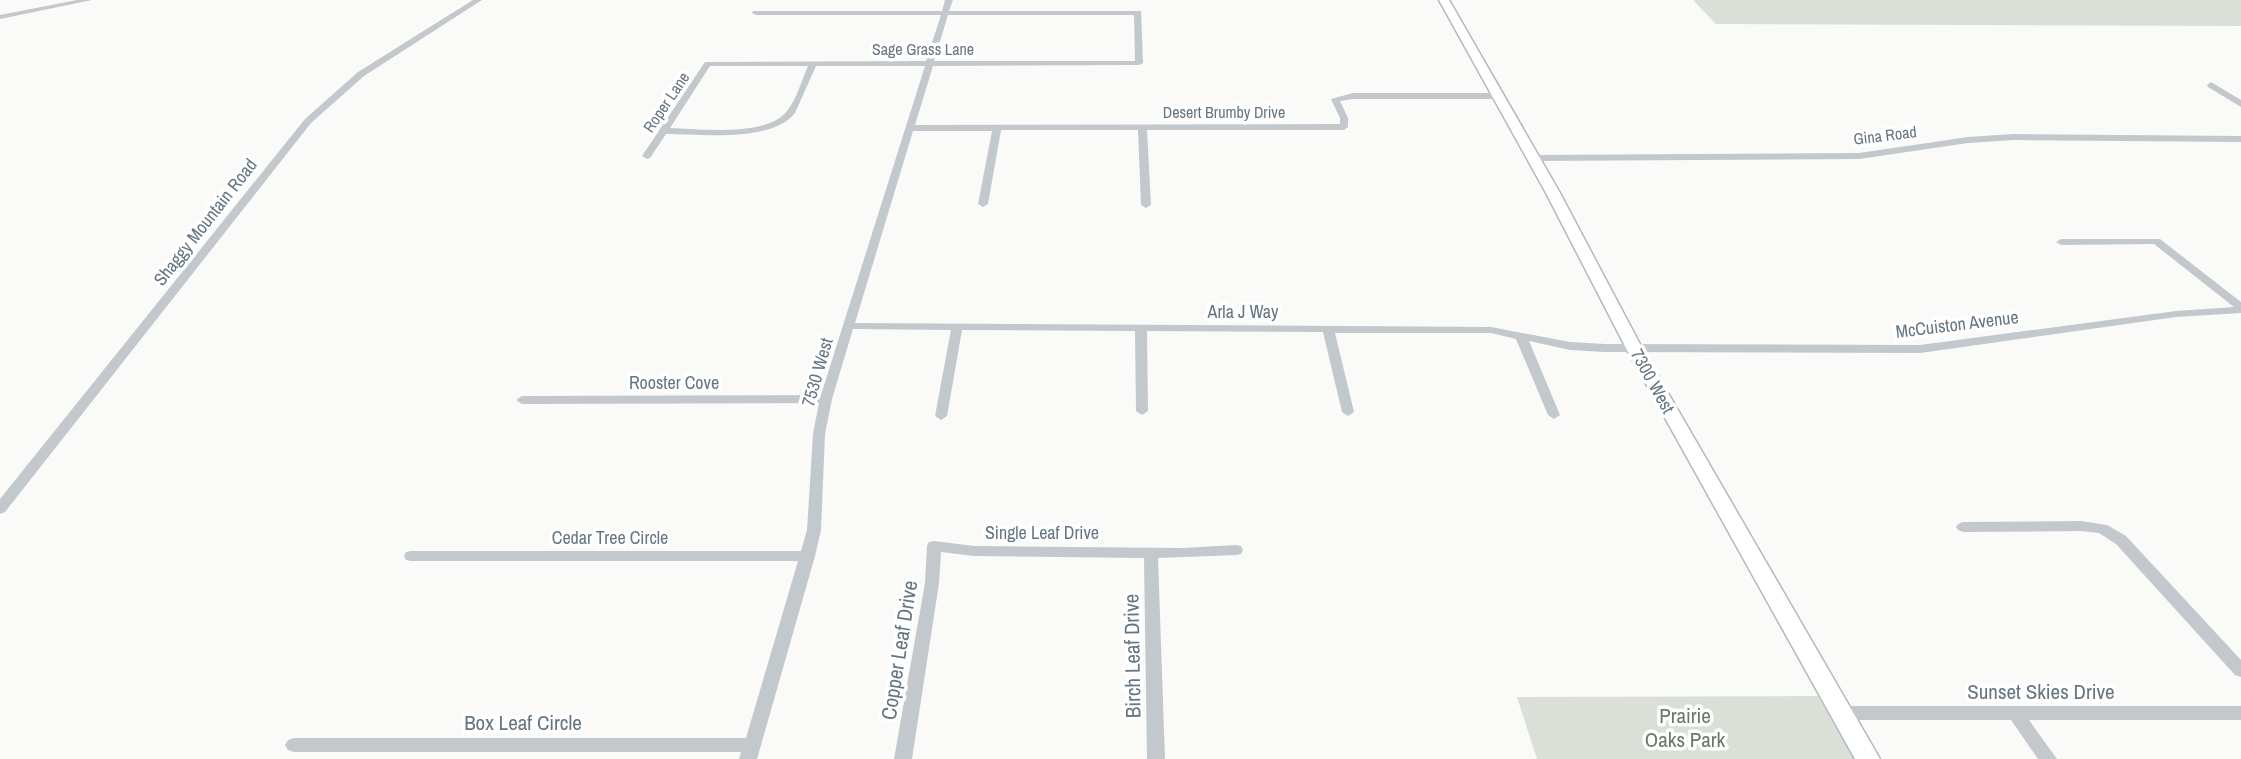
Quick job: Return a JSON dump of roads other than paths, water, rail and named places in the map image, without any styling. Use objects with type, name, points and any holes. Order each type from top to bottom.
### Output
[{"type":"street","points":[[0,17],[88,0]]},
{"type":"street","name":"Shaggy Mountain Road","points":[[0,509],[308,121],[346,85],[377,62],[478,0]]},
{"type":"street","name":"7300 West","points":[[1444,0],[1534,158],[1634,348],[1868,759]]},
{"type":"street","points":[[756,13],[946,6],[1138,13],[1139,63]]},
{"type":"street","name":"7530 West","points":[[750,752],[814,530],[819,434],[827,399],[946,6]]},
{"type":"street","points":[[663,131],[749,130],[777,122],[790,113],[813,63]]},
{"type":"street","name":"Sage Grass Lane","points":[[708,64],[1139,63]]},
{"type":"street","name":"Roper Lane","points":[[647,156],[708,64]]},
{"type":"street","points":[[2211,85],[2241,104]]},
{"type":"street","name":"Desert Brumby Drive","points":[[911,128],[1343,127],[1344,118],[1335,99],[1353,96],[1498,96]]},
{"type":"street","points":[[983,204],[997,128]]},
{"type":"street","points":[[1142,128],[1146,205]]},
{"type":"street","name":"Gina Road","points":[[1534,158],[1859,156],[1968,140],[2012,137],[2241,139]]},
{"type":"street","points":[[2061,243],[2156,241],[2241,308]]},
{"type":"street","name":"McCuiston Avenue","points":[[1634,348],[1920,349],[2176,314],[2241,308]]},
{"type":"street","name":"Arla J Way","points":[[849,326],[1491,330],[1570,346],[1634,348]]},
{"type":"street","points":[[941,416],[957,327]]},
{"type":"street","points":[[1141,328],[1142,411]]},
{"type":"street","points":[[1328,328],[1348,412]]},
{"type":"street","points":[[1521,336],[1554,415]]},
{"type":"street","name":"Rooster Cove","points":[[522,400],[827,399]]},
{"type":"street","points":[[1962,527],[2081,526],[2102,529],[2112,534],[2121,540],[2241,671]]},
{"type":"street","name":"Single Leaf Drive","points":[[934,546],[974,551],[1183,554],[1236,550]]},
{"type":"street","name":"Copper Leaf Drive","points":[[903,759],[932,583],[934,546]]},
{"type":"street","name":"Birch Leaf Drive","points":[[1151,552],[1156,759]]},
{"type":"street","name":"Cedar Tree Circle","points":[[411,556],[808,556]]},
{"type":"street","name":"Sunset Skies Drive","points":[[1842,713],[2241,713]]},
{"type":"street","points":[[2016,714],[2048,759]]},
{"type":"street","name":"Box Leaf Circle","points":[[294,745],[750,752]]},
{"type":"park label","name":"Prairie Oaks Park","points":[[1685,727]]}]
